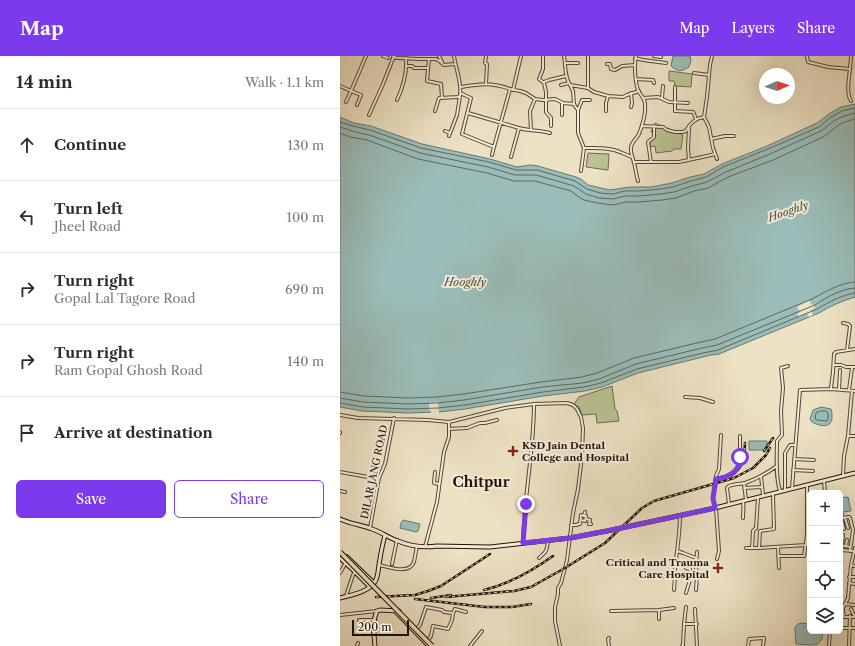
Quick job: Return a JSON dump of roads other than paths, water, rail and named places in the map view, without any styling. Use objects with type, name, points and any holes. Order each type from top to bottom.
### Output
[{"type":"main road","points":[[340,551],[433,646]]},
{"type":"street","points":[[346,102],[366,56]]},
{"type":"street","points":[[383,56],[388,58]]},
{"type":"street","points":[[369,115],[394,56],[435,59],[444,65],[455,64]]},
{"type":"street","points":[[439,56],[443,64]]},
{"type":"street","points":[[445,131],[449,134],[457,115],[461,87],[454,56]]},
{"type":"street","points":[[485,56],[487,70],[486,84]]},
{"type":"street","points":[[513,90],[521,56]]},
{"type":"street","points":[[543,56],[543,69],[539,79],[544,83],[546,112],[551,118],[551,126]]},
{"type":"street","points":[[564,56],[566,63],[566,76],[573,92],[574,104],[578,110]]},
{"type":"street","points":[[588,56],[588,88]]},
{"type":"street","points":[[654,56],[661,57]]},
{"type":"street","points":[[712,56],[704,117],[709,128],[715,154],[718,158]]},
{"type":"street","points":[[807,56],[808,62],[828,67],[850,69]]},
{"type":"street","points":[[851,56],[849,92],[849,100],[851,102]]},
{"type":"street","points":[[638,181],[631,152],[633,142],[639,134],[642,126],[645,101],[639,91],[636,79],[636,57],[643,60],[666,63]]},
{"type":"street","points":[[397,100],[401,90],[406,66],[406,58]]},
{"type":"street","points":[[429,59],[427,81],[441,84],[442,98]]},
{"type":"street","points":[[566,63],[578,63]]},
{"type":"street","points":[[607,64],[610,64],[611,68],[616,70],[622,66],[635,65]]},
{"type":"street","points":[[406,66],[412,66],[414,68],[428,68]]},
{"type":"street","points":[[694,73],[709,76]]},
{"type":"street","points":[[544,83],[566,76]]},
{"type":"street","points":[[636,79],[653,80],[654,83]]},
{"type":"street","points":[[461,87],[486,84],[498,85],[526,93],[535,99],[555,99],[565,104],[574,104]]},
{"type":"street","points":[[561,85],[570,84],[588,88],[594,92],[608,96],[623,97],[639,91]]},
{"type":"street","points":[[340,86],[361,95],[357,105]]},
{"type":"street","points":[[662,98],[663,86]]},
{"type":"street","points":[[676,87],[675,111],[692,112],[696,119]]},
{"type":"street","points":[[492,155],[510,89]]},
{"type":"street","points":[[631,93],[631,107]]},
{"type":"street","points":[[435,111],[439,98],[458,97],[460,95],[472,98],[462,134],[494,147]]},
{"type":"street","points":[[606,111],[608,96]]},
{"type":"street","points":[[643,98],[655,96],[669,102],[688,103]]},
{"type":"street","points":[[531,130],[530,111],[535,99]]},
{"type":"street","points":[[581,171],[584,148],[578,133],[578,110],[582,100],[590,100]]},
{"type":"street","points":[[562,103],[562,115]]},
{"type":"street","points":[[468,113],[519,128],[550,133]]},
{"type":"street","points":[[642,126],[663,127],[667,130],[682,132],[686,131],[692,121],[704,117]]},
{"type":"street","points":[[651,162],[648,142],[654,137],[654,126]]},
{"type":"street","points":[[511,157],[519,128]]},
{"type":"street","points":[[689,128],[689,160]]},
{"type":"street","points":[[711,139],[734,136]]},
{"type":"street","points":[[584,148],[607,148],[632,157]]},
{"type":"street","points":[[634,162],[676,162],[715,154]]},
{"type":"street","points":[[843,323],[850,326],[847,350]]},
{"type":"street","points":[[831,389],[834,354],[836,352],[855,349]]},
{"type":"street","points":[[834,365],[854,367],[850,376],[849,390]]},
{"type":"street","points":[[780,491],[778,485],[777,441],[782,435],[781,411],[783,388],[780,368],[788,366]]},
{"type":"street","points":[[839,389],[840,370]]},
{"type":"street","points":[[792,488],[800,390],[839,389],[854,391],[850,409],[843,476]]},
{"type":"street","points":[[685,397],[700,398],[713,402]]},
{"type":"street","points":[[340,415],[358,418],[394,418],[449,422],[505,408],[534,404],[567,403],[578,409],[584,436],[582,456],[567,560],[561,583],[558,588],[554,614],[560,646]]},
{"type":"street","points":[[523,543],[534,404]]},
{"type":"street","points":[[850,409],[855,410]]},
{"type":"street","name":"DILAR JANG ROAD","points":[[370,527],[379,479],[385,464],[394,418]]},
{"type":"street","points":[[449,429],[467,428],[480,423],[497,420]]},
{"type":"street","points":[[425,547],[437,502],[444,452],[449,437],[449,422]]},
{"type":"street","points":[[717,559],[716,508],[713,498],[719,469],[721,435]]},
{"type":"street","points":[[716,479],[726,477],[733,473],[738,467],[740,463],[740,436]]},
{"type":"street","points":[[848,436],[855,436]]},
{"type":"street","points":[[785,490],[785,453],[790,445],[795,445]]},
{"type":"street","points":[[794,459],[814,460]]},
{"type":"street","points":[[729,504],[728,486],[744,483],[761,476],[777,466]]},
{"type":"street","points":[[793,470],[813,471]]},
{"type":"street","points":[[340,472],[379,479]]},
{"type":"street","points":[[435,472],[434,483],[439,484]]},
{"type":"street","points":[[340,518],[349,523],[370,527],[397,540],[417,546],[490,547],[570,538],[607,531],[716,508],[758,496],[855,473]]},
{"type":"street","points":[[761,476],[763,495]]},
{"type":"street","points":[[824,480],[825,490]]},
{"type":"street","points":[[743,518],[745,500],[744,483]]},
{"type":"street","points":[[778,556],[804,556],[807,535],[807,484]]},
{"type":"street","points":[[744,488],[762,487]]},
{"type":"street","points":[[340,491],[345,492]]},
{"type":"street","points":[[759,548],[760,531],[774,529],[774,493]]},
{"type":"street","points":[[752,548],[753,531],[756,528],[758,496]]},
{"type":"street","points":[[572,525],[580,524],[581,516],[584,516],[585,512]]},
{"type":"street","points":[[674,590],[676,578],[674,576],[675,561],[680,530],[680,515]]},
{"type":"street","points":[[584,516],[586,516],[586,519],[590,520],[589,524],[591,524]]},
{"type":"street","points":[[848,528],[845,518],[850,518],[853,530],[850,551]]},
{"type":"street","points":[[581,520],[586,521],[586,519]]},
{"type":"street","points":[[340,598],[358,593],[370,587],[377,580],[385,535]]},
{"type":"street","points":[[392,564],[397,540]]},
{"type":"street","points":[[538,558],[548,548],[549,540]]},
{"type":"street","points":[[846,546],[847,540]]},
{"type":"street","points":[[746,548],[806,545]]},
{"type":"street","points":[[843,545],[850,547]]},
{"type":"street","points":[[379,566],[400,570],[406,569],[413,563],[417,546]]},
{"type":"street","points":[[778,547],[779,568]]},
{"type":"street","points":[[843,550],[854,552],[849,577],[848,598],[842,612],[844,616],[855,617]]},
{"type":"street","points":[[340,551],[374,584]]},
{"type":"street","points":[[677,551],[696,558]]},
{"type":"street","points":[[696,590],[697,552]]},
{"type":"street","points":[[340,558],[370,587]]},
{"type":"street","points":[[675,561],[686,563],[686,568],[690,568],[690,577],[686,593]]},
{"type":"street","points":[[340,573],[345,563]]},
{"type":"street","points":[[346,596],[355,572]]},
{"type":"street","points":[[647,576],[690,577]]},
{"type":"street","points":[[849,577],[855,577]]},
{"type":"street","points":[[849,583],[855,584]]},
{"type":"street","points":[[845,604],[855,605]]},
{"type":"street","points":[[417,628],[420,625],[426,607],[453,613]]},
{"type":"street","points":[[611,611],[659,610],[674,608]]},
{"type":"street","points":[[682,646],[686,608]]},
{"type":"street","points":[[428,640],[434,626],[448,629],[455,609],[466,612]]},
{"type":"street","points":[[695,609],[697,646]]},
{"type":"street","points":[[850,609],[855,617]]},
{"type":"street","points":[[340,614],[380,610],[400,611],[433,646]]},
{"type":"street","points":[[395,610],[429,646]]},
{"type":"street","points":[[659,610],[659,619]]},
{"type":"street","points":[[375,646],[374,617],[377,611]]},
{"type":"street","points":[[849,646],[850,616]]},
{"type":"street","points":[[359,620],[374,620]]},
{"type":"street","points":[[684,624],[697,624]]},
{"type":"street","points":[[843,628],[855,628]]},
{"type":"street","points":[[470,646],[482,631]]},
{"type":"street","points":[[829,646],[830,634]]},
{"type":"street","points":[[609,638],[609,646]]},
{"type":"street","points":[[748,646],[749,639],[764,638],[763,646]]},
{"type":"water","points":[[673,56],[690,56],[691,61],[689,67],[680,71],[673,68],[671,66]]},
{"type":"water","name":"Hooghly","points":[[855,104],[855,297],[719,354],[638,373],[602,387],[585,391],[439,412],[408,413],[362,411],[340,407],[340,117],[354,123],[371,126],[422,144],[490,159],[517,167],[530,165],[538,166],[576,177],[588,185],[610,190],[630,187],[651,187],[704,174],[722,164],[767,146],[817,123],[841,107]]},
{"type":"water","points":[[821,407],[831,409],[832,413],[831,421],[829,424],[824,426],[812,422],[810,419],[813,410]]},
{"type":"water","points":[[749,441],[767,441],[767,450],[749,450]]},
{"type":"water","points":[[848,497],[851,511],[843,512],[843,498]]},
{"type":"water","points":[[403,520],[420,524],[418,531],[416,532],[400,528]]},
{"type":"water","points":[[798,624],[807,624],[807,634],[823,634],[822,639],[818,644],[796,644],[795,627]]},
{"type":"railway","points":[[764,451],[773,438]]},
{"type":"railway","points":[[731,476],[739,469],[743,461],[745,443]]},
{"type":"railway","points":[[446,597],[514,591],[531,587],[605,543],[642,508],[654,501],[734,478],[753,468],[766,455],[770,448]]},
{"type":"railway","points":[[376,597],[415,595],[428,591],[441,586],[490,554]]},
{"type":"railway","points":[[484,590],[520,576],[553,556]]},
{"type":"railway","points":[[431,598],[451,595]]},
{"type":"railway","points":[[415,599],[485,607],[512,607],[531,604]]},
{"type":"place","name":"KSD Jain Dental College and Hospital","points":[[513,451]]},
{"type":"place","name":"Critical and Trauma Care Hospital","points":[[718,568]]},
{"type":"district","name":"Chitpur","points":[[481,482]]}]
